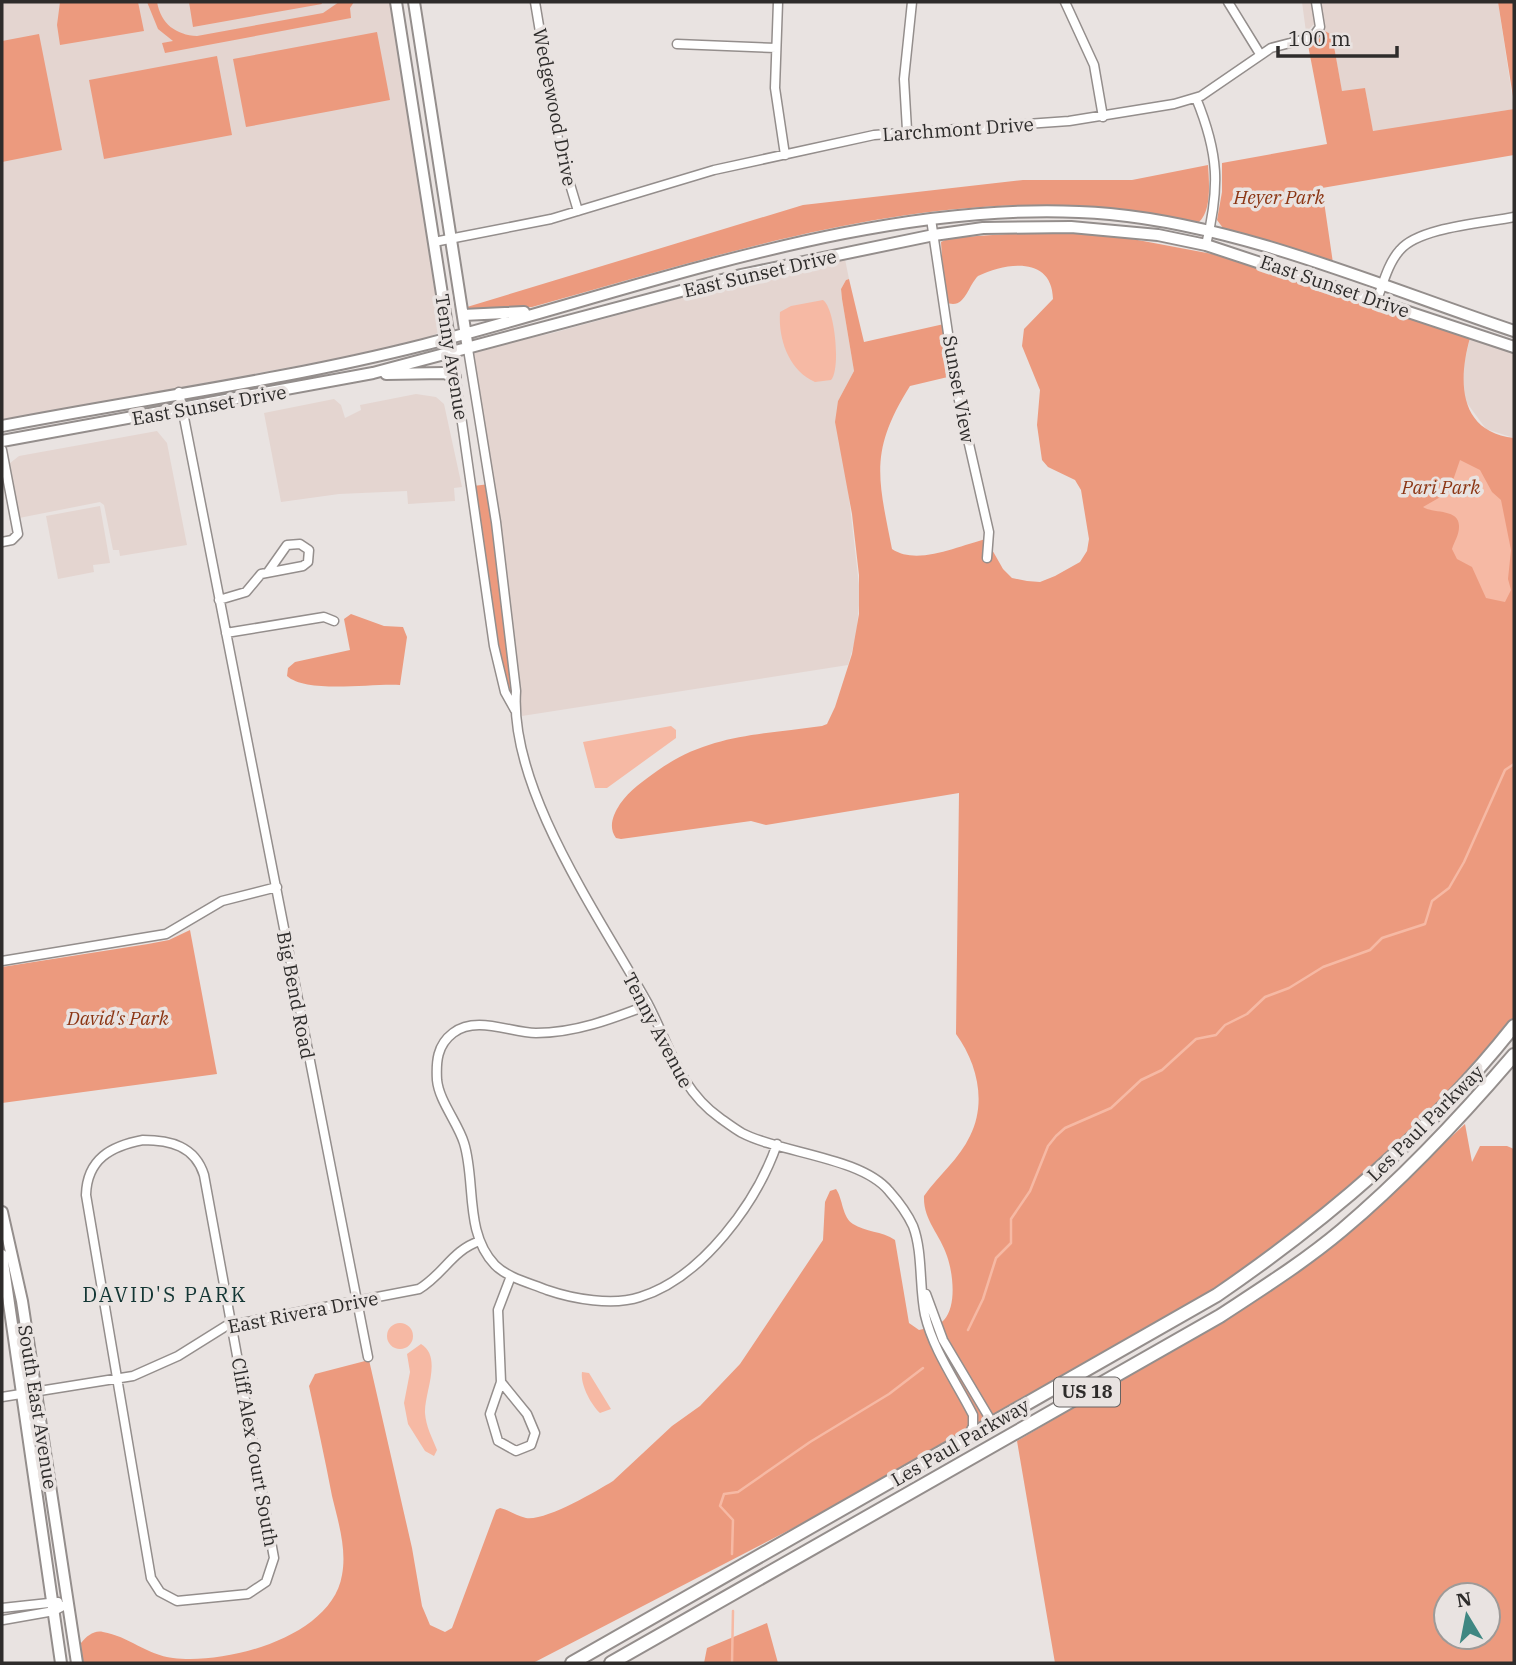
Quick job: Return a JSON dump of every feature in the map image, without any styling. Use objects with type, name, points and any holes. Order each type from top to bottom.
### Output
[{"type":"main road","name":"Tenny Avenue","points":[[396,2],[452,353]]},
{"type":"main road","name":"Tenny Avenue","points":[[414,2],[468,349]]},
{"type":"main road","name":"East Sunset Drive","points":[[2,426],[355,360],[449,338],[736,259],[931,219],[989,213],[1080,212],[1137,217],[1209,231],[1514,331]]},
{"type":"main road","name":"East Sunset Drive","points":[[2,441],[373,373],[741,275],[934,235],[984,228],[1071,227],[1158,235],[1206,245],[1514,347]]},
{"type":"main road","points":[[736,259],[741,275]]},
{"type":"main road","points":[[463,315],[541,312]]},
{"type":"main road","points":[[373,373],[444,373],[455,377]]},
{"type":"main road","name":"Les Paul Parkway","points":[[572,1663],[1217,1295],[1285,1248],[1353,1195],[1407,1146],[1454,1097],[1514,1026]]},
{"type":"main road","name":"Les Paul Parkway","points":[[611,1663],[1220,1316],[1283,1275],[1342,1230],[1443,1135],[1514,1055]]},
{"type":"main road","name":"South East Avenue","points":[[2,1212],[22,1301],[77,1663]]},
{"type":"main road","name":"South East Avenue","points":[[2,1255],[61,1663]]},
{"type":"main road","points":[[849,1527],[890,1496],[992,1436],[993,1424]]},
{"type":"street","name":"Wedgewood Drive","points":[[535,2],[557,139],[578,211]]},
{"type":"street","points":[[778,2],[776,103],[785,155]]},
{"type":"street","points":[[907,130],[904,79],[912,2]]},
{"type":"street","points":[[1065,2],[1094,65],[1103,117]]},
{"type":"street","points":[[1228,2],[1259,54]]},
{"type":"street","name":"Larchmont Drive","points":[[434,242],[523,226],[714,170],[907,130],[1045,124],[1103,117],[1196,98],[1259,54],[1278,45],[1317,34],[1320,27],[1316,2]]},
{"type":"street","points":[[677,44],[776,48]]},
{"type":"street","points":[[1196,98],[1208,129],[1216,163],[1216,202],[1206,245]]},
{"type":"street","points":[[1377,300],[1395,256],[1415,238],[1514,217]]},
{"type":"street","name":"Sunset View","points":[[931,219],[956,387],[989,533],[987,558]]},
{"type":"street","points":[[441,289],[458,286]]},
{"type":"street","name":"Tenny Avenue","points":[[468,349],[490,484],[516,691],[515,710]]},
{"type":"street","name":"Tenny Avenue","points":[[452,353],[498,669],[505,692],[515,710],[532,781],[548,822],[616,953],[648,1005],[677,1071],[694,1096],[743,1134],[849,1166],[887,1188],[913,1226],[925,1316],[934,1342],[973,1415],[973,1426],[966,1439]]},
{"type":"street","name":"Big Bend Road","points":[[179,393],[368,1357]]},
{"type":"street","points":[[2,450],[18,534],[12,540],[2,542]]},
{"type":"street","points":[[473,486],[490,484]]},
{"type":"street","points":[[219,600],[246,592],[257,577],[268,572],[303,566],[308,562],[309,550],[300,544],[287,545],[268,572]]},
{"type":"street","points":[[487,594],[503,591]]},
{"type":"street","points":[[226,633],[324,617],[334,621]]},
{"type":"street","points":[[2,961],[166,934],[222,901],[277,887]]},
{"type":"street","points":[[648,1005],[600,1024],[536,1033],[481,1025],[454,1032],[437,1053],[437,1084],[465,1145],[471,1198],[480,1241],[494,1264],[511,1276],[577,1300],[638,1298],[671,1283],[735,1222],[761,1186],[777,1144]]},
{"type":"street","points":[[117,1379],[86,1195],[93,1166],[104,1153],[116,1146],[143,1140],[165,1141],[181,1146],[197,1160],[208,1191],[232,1325]]},
{"type":"street","name":"East Rivera Drive","points":[[2,1397],[117,1379],[166,1362],[232,1325],[419,1289],[434,1280],[463,1247],[480,1241]]},
{"type":"street","points":[[500,1382],[527,1414],[535,1433],[531,1445],[516,1451],[498,1441],[490,1414],[500,1382],[498,1310],[511,1276]]},
{"type":"street","name":"Tenny Avenue","points":[[921,1282],[943,1340],[993,1424]]},
{"type":"street","name":"Cliff Alex Court South","points":[[117,1379],[153,1584],[166,1597],[182,1602],[257,1590],[269,1576],[274,1558],[232,1325]]},
{"type":"street","points":[[2,1627],[2,1609],[67,1604]]},
{"type":"street","points":[[3,1619],[53,1606]]},
{"type":"shaded area","points":[[2,2],[390,2],[441,331],[430,337],[351,356],[2,420]]},
{"type":"shaded area","points":[[1302,2],[1498,2],[1514,109],[1373,132],[1365,89],[1342,92],[1332,35],[1313,25],[1306,32]]},
{"type":"shaded area","points":[[845,259],[849,279],[841,289],[854,371],[838,401],[860,594],[856,637],[848,665],[522,716],[468,351],[549,334],[692,295]]},
{"type":"shaded area","points":[[823,300],[831,314],[836,364],[831,380],[815,382],[798,370],[787,353],[781,333],[780,312],[791,306]]},
{"type":"shaded area","points":[[1470,338],[1514,353],[1514,438],[1486,429],[1464,399],[1462,372]]},
{"type":"shaded area","points":[[416,394],[436,397],[444,404],[462,487],[454,488],[455,501],[408,504],[407,491],[339,494],[281,502],[264,413],[334,399],[341,405],[345,418],[361,410],[360,405]]},
{"type":"shaded area","points":[[157,431],[167,443],[187,545],[120,556],[119,550],[113,550],[104,505],[100,502],[19,518],[10,463],[19,456]]},
{"type":"shaded area","points":[[1460,460],[1480,470],[1492,492],[1501,500],[1511,550],[1508,579],[1511,590],[1505,602],[1486,598],[1472,567],[1457,559],[1452,549],[1459,530],[1455,517],[1423,507],[1449,492]]},
{"type":"shaded area","points":[[100,506],[110,563],[93,565],[94,572],[58,579],[46,516]]},
{"type":"shaded area","points":[[671,726],[676,730],[676,738],[607,788],[595,788],[583,742]]},
{"type":"shaded area","points":[[400,1323],[409,1327],[413,1336],[409,1345],[400,1349],[391,1345],[387,1336],[391,1327]]},
{"type":"shaded area","points":[[421,1344],[431,1357],[425,1413],[437,1450],[434,1456],[425,1451],[408,1424],[404,1403],[410,1372],[407,1354]]},
{"type":"shaded area","points":[[582,1372],[589,1373],[611,1409],[600,1413],[584,1388]]},
{"type":"green space","points":[[60,2],[138,2],[144,31],[60,45],[57,25]]},
{"type":"green space","points":[[147,2],[157,2],[162,16],[176,31],[197,36],[323,13],[339,2],[354,2],[350,8],[351,18],[165,53],[162,43],[173,41],[158,29]]},
{"type":"green space","points":[[189,2],[321,2],[322,4],[193,27]]},
{"type":"green space","points":[[1498,2],[1514,2],[1514,103]]},
{"type":"green space","name":"Heyer Park","points":[[1325,31],[1332,35],[1342,91],[1365,88],[1373,131],[1514,109],[1514,155],[1322,188],[1333,263],[1223,228],[1217,220],[1222,192],[1222,163],[1327,144],[1308,45],[1319,39]]},
{"type":"green space","points":[[377,32],[390,100],[246,127],[233,59]]},
{"type":"green space","points":[[39,34],[62,150],[2,162],[2,41]]},
{"type":"green space","points":[[217,56],[232,135],[104,159],[89,80]]},
{"type":"green space","points":[[1208,165],[1208,203],[1199,222],[1056,205],[971,208],[907,215],[780,239],[532,307],[469,310],[467,307],[803,205],[1023,180],[1132,180]]},
{"type":"green space","name":"Pari Park","points":[[1034,232],[1111,235],[1223,256],[1470,338],[1464,370],[1466,402],[1472,415],[1482,426],[1496,434],[1514,438],[1514,1023],[1487,1058],[1364,1182],[1211,1295],[938,1453],[533,1663],[82,1663],[81,1643],[97,1632],[121,1637],[155,1653],[173,1658],[220,1657],[247,1651],[298,1630],[319,1615],[334,1597],[342,1575],[343,1545],[309,1386],[315,1374],[369,1360],[412,1548],[422,1606],[430,1625],[445,1632],[452,1628],[496,1510],[500,1508],[522,1517],[535,1518],[558,1511],[605,1486],[672,1426],[700,1406],[740,1364],[823,1240],[825,1202],[830,1191],[836,1189],[849,1221],[895,1240],[909,1323],[919,1330],[929,1328],[942,1322],[948,1314],[953,1289],[951,1271],[944,1248],[926,1212],[924,1196],[966,1144],[978,1110],[979,1096],[974,1070],[956,1034],[959,793],[766,825],[751,821],[621,839],[616,838],[612,825],[617,808],[628,794],[676,759],[736,738],[822,726],[827,724],[835,707],[852,654],[859,614],[859,575],[852,514],[835,422],[838,401],[854,371],[841,289],[846,280],[849,279],[864,342],[944,324],[952,376],[910,386],[888,429],[883,447],[881,483],[892,549],[913,556],[925,555],[986,539],[1003,569],[1012,578],[1040,582],[1080,562],[1087,551],[1089,539],[1081,490],[1075,480],[1048,467],[1042,460],[1037,425],[1040,390],[1022,346],[1024,329],[1053,299],[1051,285],[1045,275],[1036,269],[1014,266],[978,276],[961,301],[952,304],[945,302],[941,242],[949,238]]},
{"type":"green space","points":[[490,484],[515,710],[505,692],[473,486]]},
{"type":"green space","points":[[351,614],[384,626],[403,627],[407,637],[400,685],[309,685],[287,676],[288,668],[295,662],[350,650],[344,619]]},
{"type":"green space","name":"David's Park","points":[[190,930],[217,1074],[2,1103],[2,967],[169,940]]},
{"type":"green space","points":[[1465,1124],[1472,1162],[1480,1146],[1507,1146],[1514,1149],[1514,1663],[1055,1663],[1017,1441],[1241,1309],[1365,1217]]},
{"type":"green space","points":[[767,1623],[778,1663],[704,1663],[707,1648]]},
{"type":"waterway","points":[[968,1330],[983,1299],[996,1258],[1011,1243],[1011,1219],[1030,1191],[1048,1146],[1056,1136],[1065,1128],[1111,1108],[1141,1080],[1162,1070],[1196,1039],[1216,1035],[1225,1025],[1247,1014],[1265,997],[1289,988],[1323,967],[1370,950],[1382,938],[1425,924],[1432,901],[1449,888],[1464,862],[1505,770],[1514,764]]},
{"type":"waterway","points":[[732,1554],[733,1520],[720,1506],[724,1494],[738,1492],[810,1442],[889,1394],[923,1368]]},
{"type":"waterway","points":[[732,1663],[733,1611]]},
{"type":"district","name":"DAVID'S PARK","points":[[165,1295]]}]
